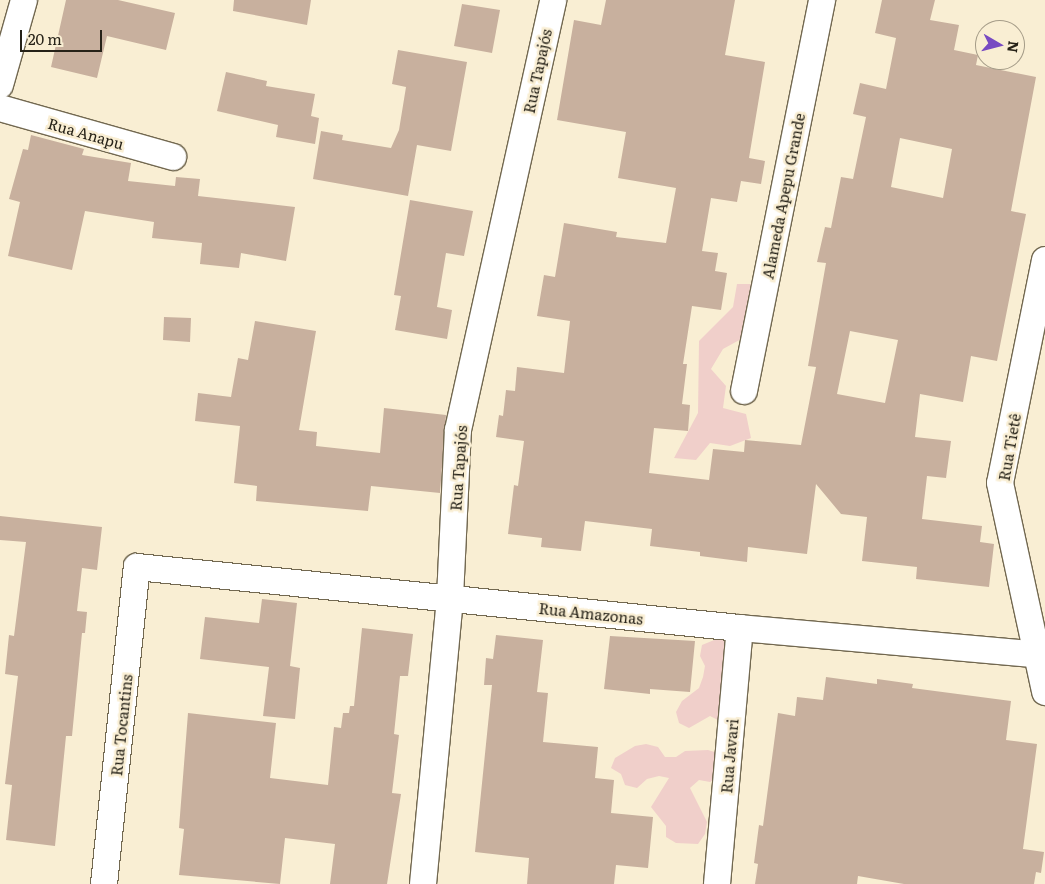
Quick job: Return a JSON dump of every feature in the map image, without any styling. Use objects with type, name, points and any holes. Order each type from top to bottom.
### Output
[{"type":"street","points":[[0,85],[24,0]]},
{"type":"street","name":"Rua Tapajós","points":[[423,884],[450,598],[458,430],[553,0]]},
{"type":"street","name":"Alameda Apepu Grande","points":[[744,391],[822,0]]},
{"type":"street","name":"Rua Anapu","points":[[0,108],[173,157]]},
{"type":"street","name":"Rua Tietê","points":[[1045,260],[1000,483],[1041,654],[1045,692]]},
{"type":"street","name":"Rua Amazonas","points":[[137,567],[740,628],[1041,654]]},
{"type":"street","name":"Rua Tocantins","points":[[104,884],[137,567]]},
{"type":"street","name":"Rua Javari","points":[[717,884],[740,628]]},
{"type":"shaded area","points":[[737,284],[759,284],[743,338],[723,349],[711,369],[726,386],[723,408],[746,414],[751,438],[730,446],[710,443],[696,460],[674,458],[698,413],[699,341],[733,307]]},
{"type":"shaded area","points":[[724,636],[735,637],[720,721],[710,716],[689,728],[679,723],[676,712],[682,701],[699,688],[705,666],[700,656],[702,645]]},
{"type":"shaded area","points":[[646,744],[658,747],[665,757],[676,757],[685,751],[708,750],[721,754],[721,776],[710,782],[699,780],[690,788],[707,822],[705,834],[698,844],[676,843],[666,837],[666,826],[651,807],[669,778],[659,776],[647,779],[637,788],[625,785],[621,774],[611,768],[615,758],[635,746]]},
{"type":"building","points":[[66,0],[118,0],[175,13],[166,50],[107,36],[97,78],[51,67]]},
{"type":"building","points":[[234,0],[311,0],[307,25],[233,11]]},
{"type":"building","points":[[606,0],[735,0],[725,55],[765,62],[749,158],[765,161],[761,184],[741,181],[737,202],[711,198],[702,251],[718,253],[715,271],[727,273],[721,310],[692,306],[683,364],[687,364],[682,404],[690,405],[688,431],[654,428],[649,473],[709,480],[713,449],[744,452],[745,440],[801,445],[816,367],[808,366],[826,263],[817,262],[825,227],[831,228],[841,177],[853,179],[866,117],[853,114],[860,83],[886,89],[896,38],[875,33],[882,0],[935,0],[930,20],[959,25],[954,50],[975,54],[975,70],[1001,70],[1036,77],[1011,211],[1026,214],[997,361],[971,356],[963,402],[920,394],[915,437],[951,441],[946,478],[927,476],[922,519],[982,526],[980,542],[994,544],[989,587],[916,579],[917,567],[862,561],[867,517],[841,514],[816,484],[807,554],[748,547],[747,562],[700,556],[700,552],[650,546],[652,529],[585,521],[581,551],[541,547],[542,538],[508,534],[514,485],[518,486],[524,441],[496,437],[499,415],[503,416],[506,390],[515,391],[517,367],[564,373],[570,321],[537,316],[544,275],[555,277],[564,223],[617,232],[616,237],[666,243],[676,188],[618,178],[626,132],[557,120],[574,20],[601,25]],"holes":[[[900,138],[952,149],[943,198],[891,187]],[[850,331],[898,340],[885,403],[837,394]]]},
{"type":"building","points":[[462,4],[500,10],[492,53],[454,46]]},
{"type":"building","points":[[398,50],[467,62],[451,151],[417,145],[408,196],[313,179],[321,131],[343,135],[342,140],[391,148],[399,130],[406,87],[392,84]]},
{"type":"building","points":[[226,72],[267,81],[266,86],[315,94],[311,116],[319,118],[315,144],[276,137],[278,125],[217,111]]},
{"type":"building","points":[[31,135],[84,149],[82,155],[131,163],[128,181],[175,186],[176,177],[200,179],[198,196],[295,207],[286,261],[241,253],[239,268],[200,264],[202,243],[152,238],[154,222],[85,211],[72,270],[8,256],[20,202],[9,199],[23,149],[28,150]]},
{"type":"building","points":[[410,200],[473,211],[464,256],[446,253],[437,307],[452,310],[447,339],[395,330],[401,296],[394,295]]},
{"type":"building","points":[[164,317],[191,318],[190,342],[163,340]]},
{"type":"building","points":[[255,321],[316,331],[299,430],[317,432],[316,446],[380,453],[384,408],[446,415],[440,493],[371,486],[368,511],[256,501],[257,486],[234,483],[240,426],[195,421],[198,393],[231,397],[238,358],[248,360]]},
{"type":"building","points":[[0,516],[102,527],[97,570],[82,568],[77,611],[87,612],[85,633],[82,633],[72,736],[66,736],[55,846],[6,840],[12,785],[5,784],[18,676],[5,674],[9,635],[14,636],[26,542],[0,540]]},
{"type":"building","points":[[262,599],[297,603],[290,666],[300,668],[295,719],[263,716],[269,667],[200,659],[205,617],[259,623]]},
{"type":"building","points":[[362,628],[413,634],[408,676],[400,676],[394,734],[399,735],[392,793],[401,794],[387,884],[330,884],[335,844],[285,838],[280,884],[179,875],[184,829],[179,828],[188,713],[276,723],[270,778],[328,785],[334,727],[341,728],[343,713],[349,713],[350,706],[354,706]]},
{"type":"building","points":[[496,635],[543,640],[537,692],[548,693],[543,742],[598,747],[595,778],[614,780],[611,813],[653,817],[648,868],[616,865],[614,884],[527,884],[529,858],[475,852],[492,685],[484,685],[486,658],[493,659]]},
{"type":"building","points":[[610,636],[695,641],[690,692],[650,689],[650,694],[604,689]]},
{"type":"building","points":[[826,677],[877,684],[877,679],[913,684],[912,688],[1011,701],[1006,740],[1037,744],[1023,849],[1044,852],[1041,873],[1036,872],[1034,884],[904,884],[858,876],[857,884],[755,884],[758,864],[754,863],[759,825],[763,826],[778,713],[795,716],[797,697],[823,700]]}]
